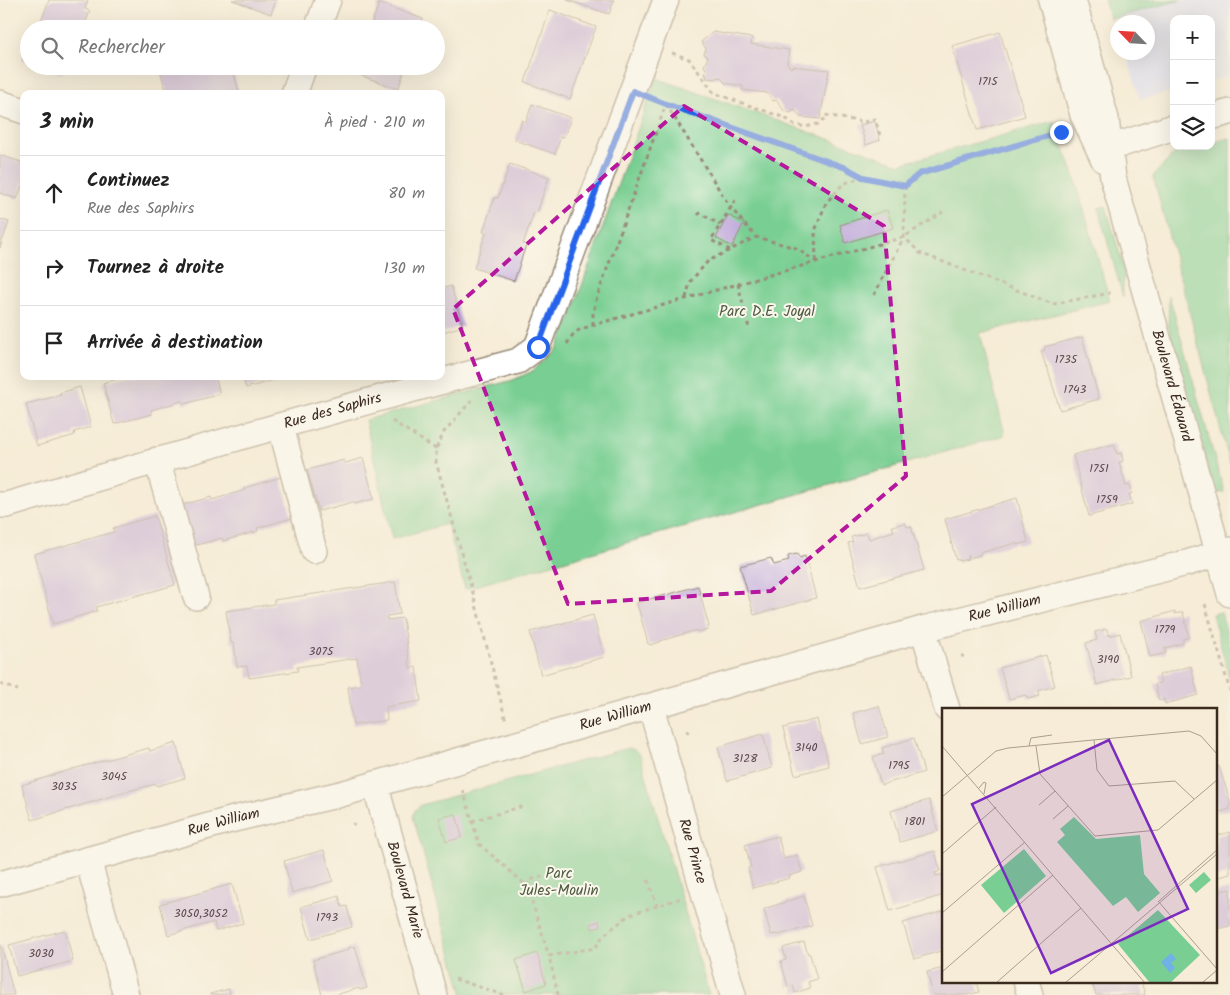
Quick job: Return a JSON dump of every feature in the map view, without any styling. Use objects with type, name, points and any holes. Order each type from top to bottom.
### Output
[{"type":"street","points":[[320,20],[328,0]]},
{"type":"street","name":"Rue des Saphirs","points":[[0,505],[7,505],[157,460],[281,427],[363,402],[518,361],[538,347],[666,0]]},
{"type":"street","name":"Boulevard Édouard","points":[[1051,0],[1084,115],[1104,149],[1113,178],[1224,552],[1230,594]]},
{"type":"street","name":"Boulevard Édouard","points":[[1073,0],[1106,119],[1104,149]]},
{"type":"street","points":[[295,90],[301,75]]},
{"type":"street","points":[[0,103],[20,110]]},
{"type":"street","points":[[1215,116],[1230,112]]},
{"type":"street","points":[[1104,149],[1170,128]]},
{"type":"street","points":[[281,427],[314,551]]},
{"type":"street","points":[[157,460],[196,597]]},
{"type":"street","name":"Rue William","points":[[0,884],[234,819],[341,794],[923,629],[1224,552]]},
{"type":"street","points":[[923,629],[947,708]]},
{"type":"street","name":"Rue Prince","points":[[650,707],[733,995]]},
{"type":"street","name":"Boulevard Marie","points":[[375,784],[434,995]]},
{"type":"street","points":[[88,860],[126,995]]},
{"type":"street","points":[[1026,982],[1030,995]]},
{"type":"path","points":[[650,43],[689,59],[714,93],[785,118],[795,125],[805,127],[818,124],[825,115],[858,121],[860,123],[876,119],[881,139]]},
{"type":"path","points":[[633,91],[846,168],[863,177],[905,186]]},
{"type":"path","points":[[666,104],[730,207],[756,237],[796,248],[816,262]]},
{"type":"path","points":[[666,104],[596,300],[592,314],[594,325],[904,236],[943,212]]},
{"type":"path","points":[[874,296],[904,236],[905,186],[919,174],[1061,132]]},
{"type":"path","points":[[816,262],[815,231],[826,203],[843,184],[863,177]]},
{"type":"path","points":[[730,250],[712,240],[736,199]]},
{"type":"path","points":[[698,215],[700,213],[720,225]]},
{"type":"path","points":[[904,236],[920,253],[1053,304],[1110,292]]},
{"type":"path","points":[[685,299],[690,282],[708,261],[756,237]]},
{"type":"path","points":[[738,284],[749,328]]},
{"type":"path","points":[[363,402],[436,449]]},
{"type":"path","points":[[444,432],[436,449],[438,470],[507,722]]},
{"type":"path","points":[[1209,616],[1230,691]]},
{"type":"path","points":[[0,684],[18,690]]},
{"type":"path","points":[[463,790],[479,844],[527,886],[549,956],[558,995]]},
{"type":"path","points":[[472,821],[524,806]]},
{"type":"path","points":[[527,886],[530,880],[544,876]]},
{"type":"path","points":[[648,880],[657,906]]},
{"type":"path","points":[[549,956],[595,948],[603,936],[629,915],[684,897]]},
{"type":"path","points":[[455,978],[504,995]]},
{"type":"highlighted area","points":[[684,106],[884,226],[906,476],[771,591],[568,604],[453,309]]},
{"type":"shaded area","points":[[1111,0],[1230,0],[1230,76],[1215,80],[1215,15],[1170,15],[1170,92],[1140,100],[1128,60],[1155,60],[1155,15],[1116,15]]},
{"type":"green space","points":[[1104,0],[1181,0],[1125,15],[1110,15],[1110,19]]},
{"type":"green space","name":"Parc D.E. Joyal","points":[[656,78],[900,164],[1054,121],[1075,178],[1110,301],[980,333],[1005,435],[465,589],[447,524],[392,539],[365,420],[513,380],[533,371],[556,350],[569,322]]},
{"type":"green space","points":[[1230,138],[1230,464],[1153,176],[1174,154],[1187,150],[1215,150],[1215,142]]},
{"type":"green space","points":[[1106,206],[1124,269],[1123,297],[1098,208]]},
{"type":"green space","points":[[1169,295],[1224,492],[1215,494],[1168,325]]},
{"type":"green space","points":[[1221,612],[1230,647],[1230,680],[1212,614]]},
{"type":"green space","name":"Parc Jules-Moulin","points":[[628,748],[635,750],[640,755],[709,995],[463,995],[413,817],[415,810],[421,805]]},
{"type":"building","points":[[49,0],[88,0],[85,9],[90,11],[86,20],[42,20]]},
{"type":"building","points":[[232,0],[276,0],[271,14]]},
{"type":"building","points":[[567,0],[614,0],[609,14]]},
{"type":"building","points":[[379,3],[423,19],[423,20],[373,20]]},
{"type":"building","points":[[550,10],[596,27],[570,99],[525,82]]},
{"type":"building","points":[[713,32],[752,38],[751,44],[789,50],[787,64],[791,68],[792,66],[829,70],[820,119],[800,117],[793,110],[791,113],[784,111],[777,100],[773,101],[767,93],[742,90],[743,86],[725,83],[718,77],[716,79],[706,78],[704,66],[708,57],[704,54],[706,48],[701,42]]},
{"type":"building","points":[[1000,32],[1025,116],[977,130],[952,46]]},
{"type":"building","points":[[162,75],[234,75],[238,90],[166,90]]},
{"type":"building","points":[[360,75],[403,75],[398,89]]},
{"type":"building","points":[[532,104],[571,118],[564,137],[561,136],[555,154],[515,140],[522,120],[526,122]]},
{"type":"building","points":[[875,121],[880,140],[866,145],[860,125]]},
{"type":"building","points":[[0,155],[20,162],[20,191],[17,199],[0,193]]},
{"type":"building","points":[[510,164],[549,177],[537,213],[534,212],[523,244],[526,245],[514,281],[474,268],[486,233],[483,232],[489,214],[495,197],[498,198]]},
{"type":"building","points":[[887,210],[893,228],[845,243],[840,225]]},
{"type":"building","points":[[728,215],[744,223],[732,247],[716,238]]},
{"type":"building","points":[[0,219],[9,222],[0,248]]},
{"type":"building","points":[[451,286],[463,326],[445,331],[445,288]]},
{"type":"building","points":[[1082,337],[1099,399],[1060,410],[1041,351],[1045,350],[1044,347]]},
{"type":"building","points":[[113,380],[216,380],[220,394],[184,404],[182,401],[151,410],[152,414],[114,424],[103,383]]},
{"type":"building","points":[[243,380],[274,380],[246,388]]},
{"type":"building","points":[[80,387],[91,427],[74,432],[75,435],[37,446],[26,404],[61,395],[60,393]]},
{"type":"building","points":[[1114,444],[1117,454],[1121,453],[1123,461],[1119,462],[1126,486],[1130,485],[1132,493],[1129,494],[1132,504],[1089,516],[1073,455]]},
{"type":"building","points":[[363,458],[374,499],[354,504],[353,502],[319,511],[307,470],[344,460],[345,463]]},
{"type":"building","points":[[281,477],[292,518],[257,528],[258,531],[223,541],[222,538],[186,548],[175,507],[211,497],[212,500]]},
{"type":"building","points":[[1017,498],[1028,542],[1017,545],[1016,543],[969,558],[967,556],[968,559],[956,560],[945,519]]},
{"type":"building","points":[[155,516],[175,585],[96,607],[97,611],[53,624],[34,554],[114,532],[113,528]]},
{"type":"building","points":[[905,523],[907,527],[911,526],[924,570],[860,587],[848,543],[853,542],[851,537],[867,533],[869,539],[894,531],[892,526]]},
{"type":"building","points":[[797,554],[799,558],[805,556],[816,598],[754,615],[740,566],[771,558],[774,565],[789,561],[788,556]]},
{"type":"building","points":[[395,582],[400,614],[387,616],[387,620],[403,618],[410,668],[416,667],[421,701],[386,707],[387,720],[353,725],[348,687],[361,685],[357,658],[297,667],[298,671],[249,678],[247,666],[237,667],[234,643],[231,643],[226,611],[274,604],[274,600]]},
{"type":"building","points":[[698,586],[709,627],[707,628],[708,630],[698,632],[697,630],[650,645],[648,644],[637,603]]},
{"type":"building","points":[[1175,611],[1175,614],[1183,612],[1189,637],[1183,639],[1183,643],[1165,648],[1166,653],[1150,657],[1141,621]]},
{"type":"building","points":[[593,615],[604,657],[541,675],[530,632]]},
{"type":"building","points":[[1107,629],[1109,636],[1120,633],[1131,676],[1097,685],[1086,643],[1097,640],[1095,632]]},
{"type":"building","points":[[1046,655],[1055,686],[1038,691],[1040,696],[1028,699],[1026,695],[1009,699],[1000,668]]},
{"type":"building","points":[[1191,666],[1198,695],[1165,704],[1164,699],[1159,701],[1155,684],[1161,683],[1159,675]]},
{"type":"building","points":[[879,706],[888,737],[862,744],[853,713]]},
{"type":"building","points":[[817,719],[829,766],[795,775],[783,728]]},
{"type":"building","points":[[763,734],[772,768],[727,781],[718,747]]},
{"type":"building","points":[[914,738],[924,772],[881,785],[873,757],[884,754],[882,748]]},
{"type":"building","points":[[176,743],[185,778],[157,786],[156,784],[132,790],[32,820],[22,785],[149,748],[150,751]]},
{"type":"building","points":[[1218,766],[1230,801],[1230,809],[1218,812]]},
{"type":"building","points":[[929,800],[938,831],[900,842],[891,811]]},
{"type":"building","points":[[456,814],[462,837],[446,842],[439,818]]},
{"type":"building","points":[[1230,832],[1230,874],[1218,877],[1218,835]]},
{"type":"building","points":[[778,836],[784,859],[797,855],[802,872],[789,876],[790,878],[753,888],[748,868],[751,867],[745,845]]},
{"type":"building","points":[[324,850],[333,881],[292,893],[284,861]]},
{"type":"building","points":[[935,851],[940,871],[935,873],[936,876],[942,874],[942,896],[890,911],[877,867]]},
{"type":"building","points":[[232,884],[243,923],[216,931],[214,922],[168,935],[160,904]]},
{"type":"building","points":[[1230,889],[1230,926],[1218,929],[1218,892]]},
{"type":"building","points":[[339,896],[342,907],[347,906],[352,927],[310,939],[301,907]]},
{"type":"building","points":[[804,896],[812,926],[778,935],[771,935],[764,909]]},
{"type":"building","points":[[942,912],[942,951],[914,959],[903,923]]},
{"type":"building","points":[[599,921],[600,927],[592,929],[590,924]]},
{"type":"building","points":[[65,930],[73,961],[17,976],[9,945]]},
{"type":"building","points":[[804,942],[808,954],[810,954],[817,979],[808,982],[810,988],[795,993],[793,985],[788,987],[781,961],[786,960],[783,948]]},
{"type":"building","points":[[1,945],[14,995],[0,995]]},
{"type":"building","points":[[355,946],[367,988],[360,990],[359,988],[335,995],[322,995],[313,960],[348,950],[348,948]]},
{"type":"building","points":[[537,953],[546,984],[526,991],[516,960]]},
{"type":"building","points":[[942,968],[942,982],[976,982],[979,992],[967,995],[933,995],[927,972]]},
{"type":"building","points":[[1141,982],[1145,995],[1096,995],[1092,983]]},
{"type":"building","points":[[229,989],[230,995],[210,995],[210,994]]},
{"type":"route","points":[[538,347],[633,91],[846,168],[863,177],[905,186],[919,174],[1061,132]]}]
